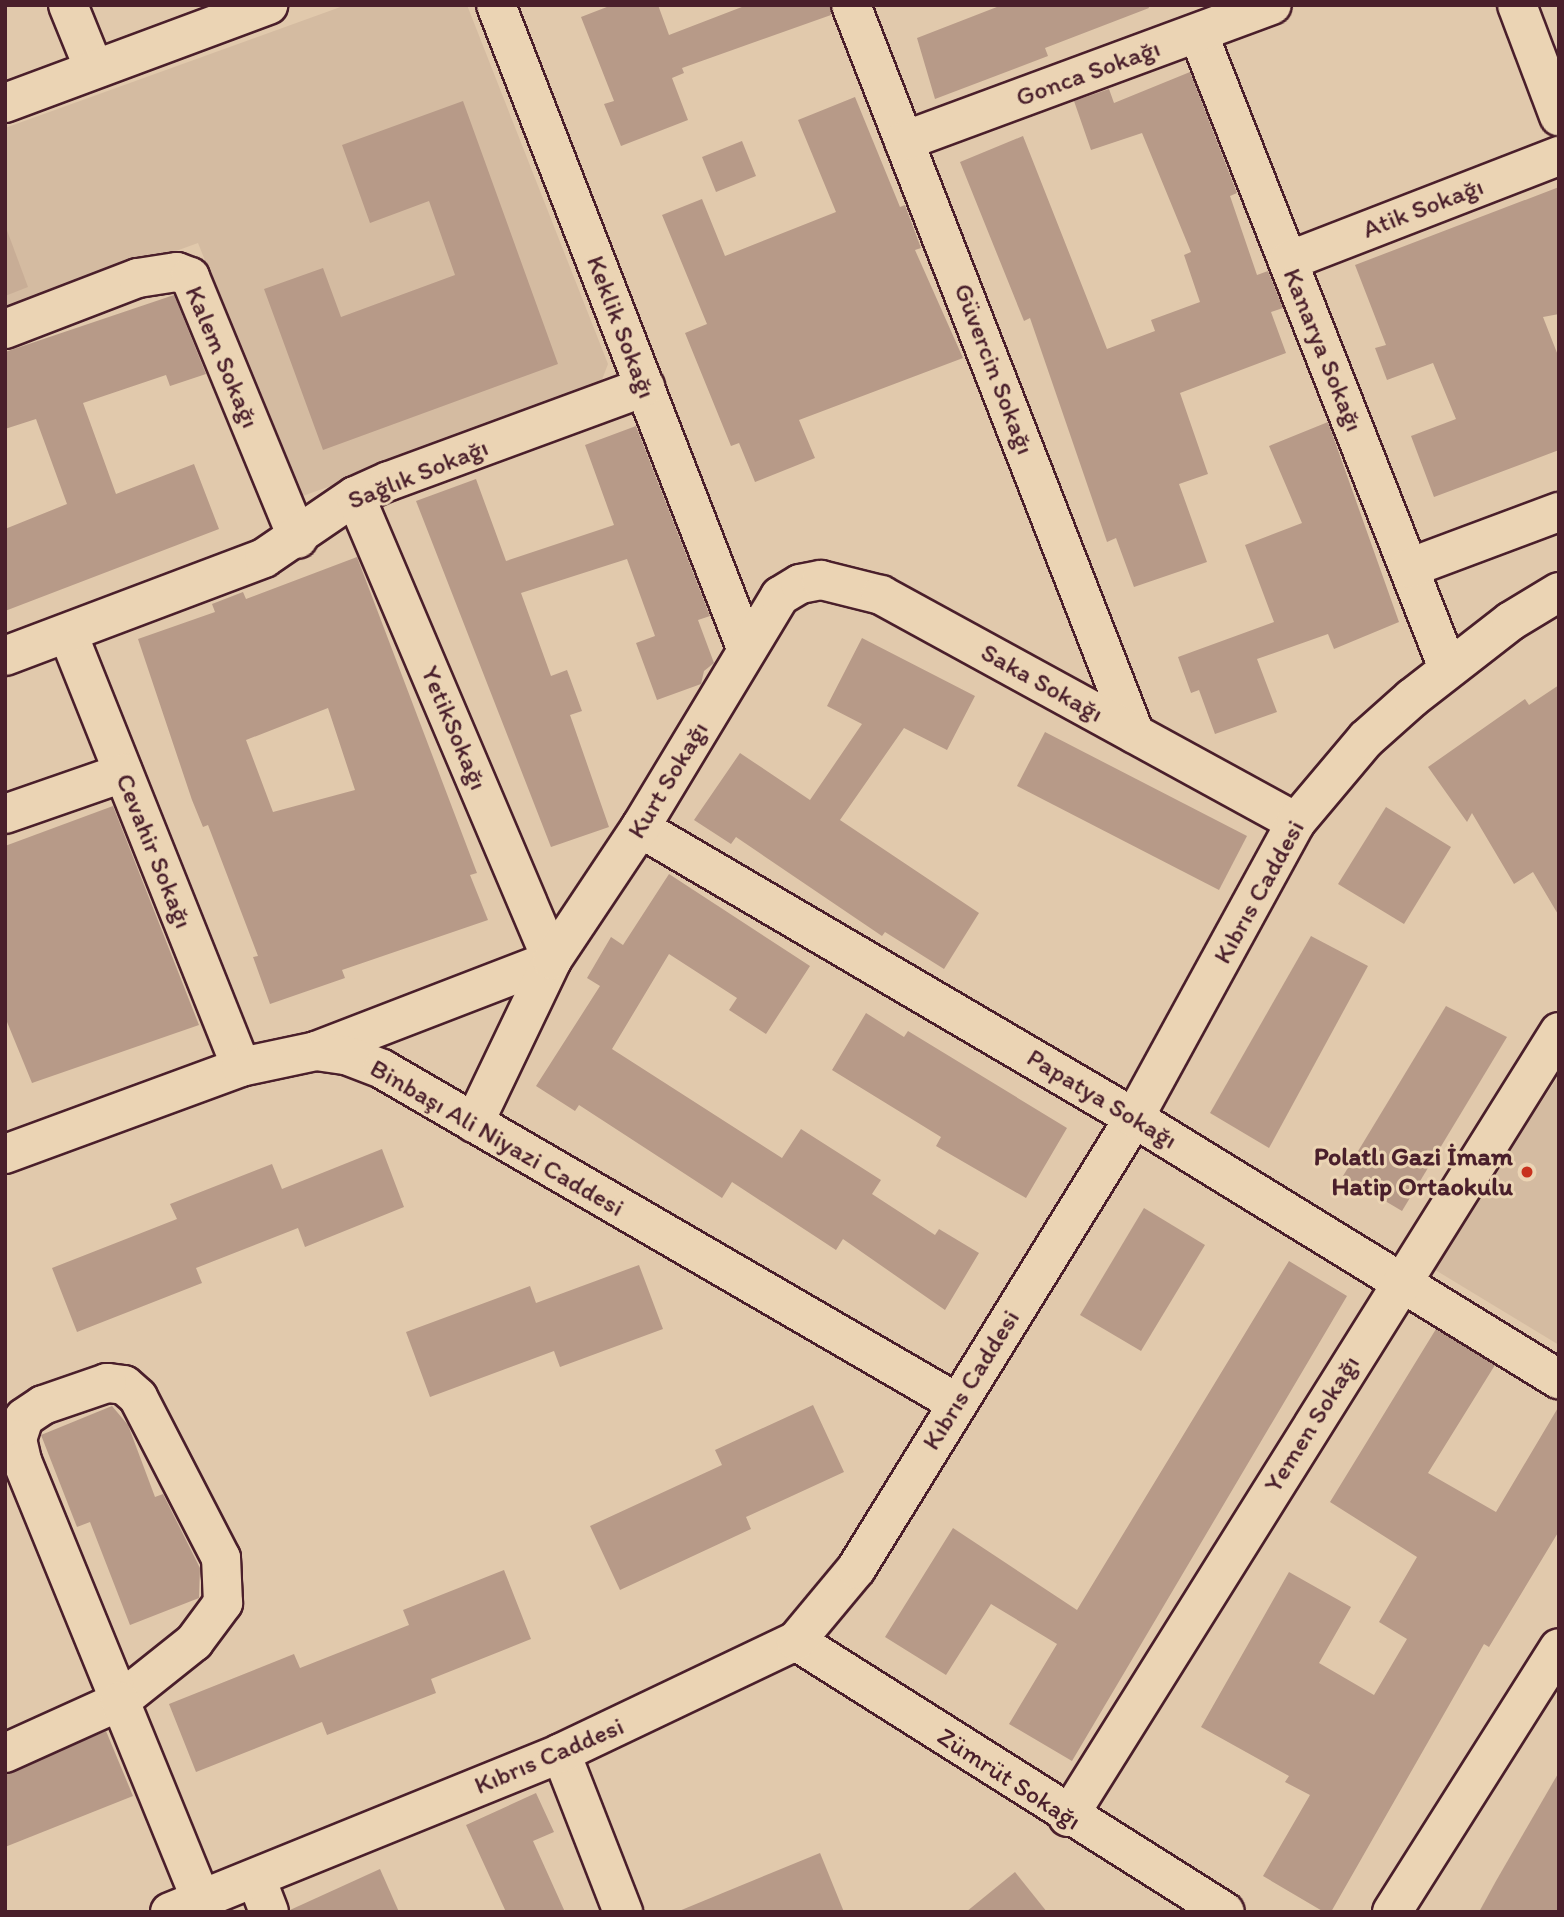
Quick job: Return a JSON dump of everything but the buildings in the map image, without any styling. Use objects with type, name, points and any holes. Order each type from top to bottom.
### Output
[{"type":"street","points":[[68,5],[94,69]]},
{"type":"street","points":[[5,103],[268,5]]},
{"type":"street","name":"Keklik Sokağı","points":[[496,5],[746,648]]},
{"type":"street","name":"Güvercin Sokağı","points":[[851,5],[1135,734]]},
{"type":"street","name":"Gonca Sokağı","points":[[904,141],[1272,5]]},
{"type":"street","points":[[1517,5],[1559,116]]},
{"type":"street","name":"Kanarya Sokağı","points":[[1198,33],[1448,668]]},
{"type":"street","name":"Atik Sokağı","points":[[1288,261],[1559,156]]},
{"type":"street","name":"Kalem Sokağı","points":[[5,329],[138,278],[169,272],[190,277],[298,539]]},
{"type":"street","name":"Sağlık Sokağı","points":[[5,656],[264,558],[298,539],[355,496],[645,387]]},
{"type":"street","name":"YetikSokağı","points":[[355,496],[552,960]]},
{"type":"street","points":[[1409,568],[1559,512]]},
{"type":"street","name":"Saka Sokağı","points":[[780,596],[821,580],[880,595],[1296,822]]},
{"type":"street","name":"Kıbrıs Caddesi","points":[[185,1905],[262,1895],[796,1641],[856,1569],[1134,1118],[1296,822],[1366,739],[1448,668],[1559,592]]},
{"type":"street","name":"Kurt Sokağı","points":[[474,1122],[552,960],[640,828],[746,648],[780,596]]},
{"type":"street","name":"Cevahir Sokağı","points":[[68,634],[241,1067]]},
{"type":"street","points":[[5,814],[123,773]]},
{"type":"street","name":"Papatya Sokağı","points":[[640,828],[1134,1118],[1402,1280],[1559,1379]]},
{"type":"street","points":[[316,1051],[552,960]]},
{"type":"street","name":"Yemen Sokağı","points":[[1068,1817],[1559,1032]]},
{"type":"street","name":"Binbaşı Ali Niyazi Caddesi","points":[[5,1154],[241,1067],[316,1051],[382,1069],[957,1403]]},
{"type":"street","points":[[5,1753],[120,1701],[213,1620],[223,1603],[225,1578],[221,1558],[138,1397],[124,1385],[107,1382],[43,1405],[24,1418],[16,1439],[120,1701],[185,1905]]},
{"type":"street","name":"Zümrüt Sokağı","points":[[796,1641],[1068,1817],[1226,1912]]},
{"type":"street","points":[[1392,1912],[1559,1648]]},
{"type":"street","points":[[561,1753],[623,1912]]},
{"type":"shaded area","points":[[346,5],[467,5],[608,364],[598,390],[300,497],[198,243],[5,313],[5,128]]},
{"type":"shaded area","points":[[5,225],[28,287],[5,296]]},
{"type":"shaded area","name":"Polatlı Gazi İmam Hatip Ortaokulu","points":[[1559,1075],[1559,1345],[1432,1268]]},
{"type":"place","name":"Polatlı Gazi İmam Hatip Ortaokulu","points":[[1527,1172]]}]
